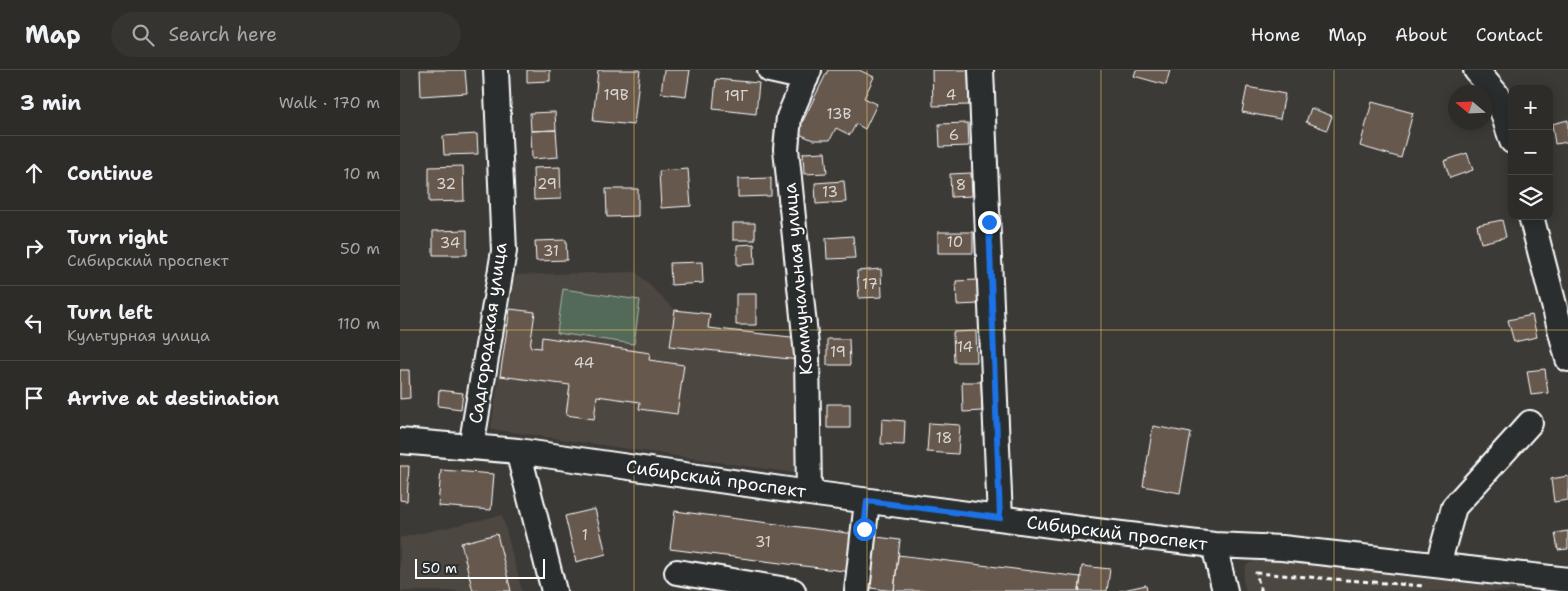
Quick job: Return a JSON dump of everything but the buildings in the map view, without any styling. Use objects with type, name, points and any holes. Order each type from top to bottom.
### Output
[{"type":"street","name":"Садгородская улица","points":[[471,447],[504,251],[496,70]]},
{"type":"street","points":[[770,70],[807,74]]},
{"type":"street","points":[[981,70],[1000,518]]},
{"type":"street","points":[[1478,71],[1497,94],[1509,130]]},
{"type":"street","name":"Коммунальная улица","points":[[807,74],[789,117],[786,149],[807,355],[809,493]]},
{"type":"street","points":[[1532,220],[1568,359]]},
{"type":"street","points":[[1438,565],[1454,507],[1530,423]]},
{"type":"street","name":"Сибирский проспект","points":[[400,441],[518,451],[867,501],[1214,545],[1282,548],[1568,580]]},
{"type":"street","points":[[518,451],[554,591]]},
{"type":"street","points":[[857,591],[867,501]]},
{"type":"street","points":[[1214,545],[1225,591]]},
{"type":"street","points":[[677,572],[792,591]]},
{"type":"path","points":[[1261,591],[1256,573],[1425,586]]},
{"type":"shaded area","points":[[636,272],[675,310],[710,314],[709,328],[800,338],[794,473],[491,429],[515,275]]},
{"type":"shaded area","points":[[502,515],[522,591],[400,591],[400,538]]},
{"type":"shaded area","points":[[1259,559],[1536,591],[1246,591],[1243,579],[1246,565]]},
{"type":"green space","points":[[563,289],[640,300],[634,344],[557,333]]},
{"type":"route","points":[[864,529],[867,501],[1000,518],[989,222]]}]
